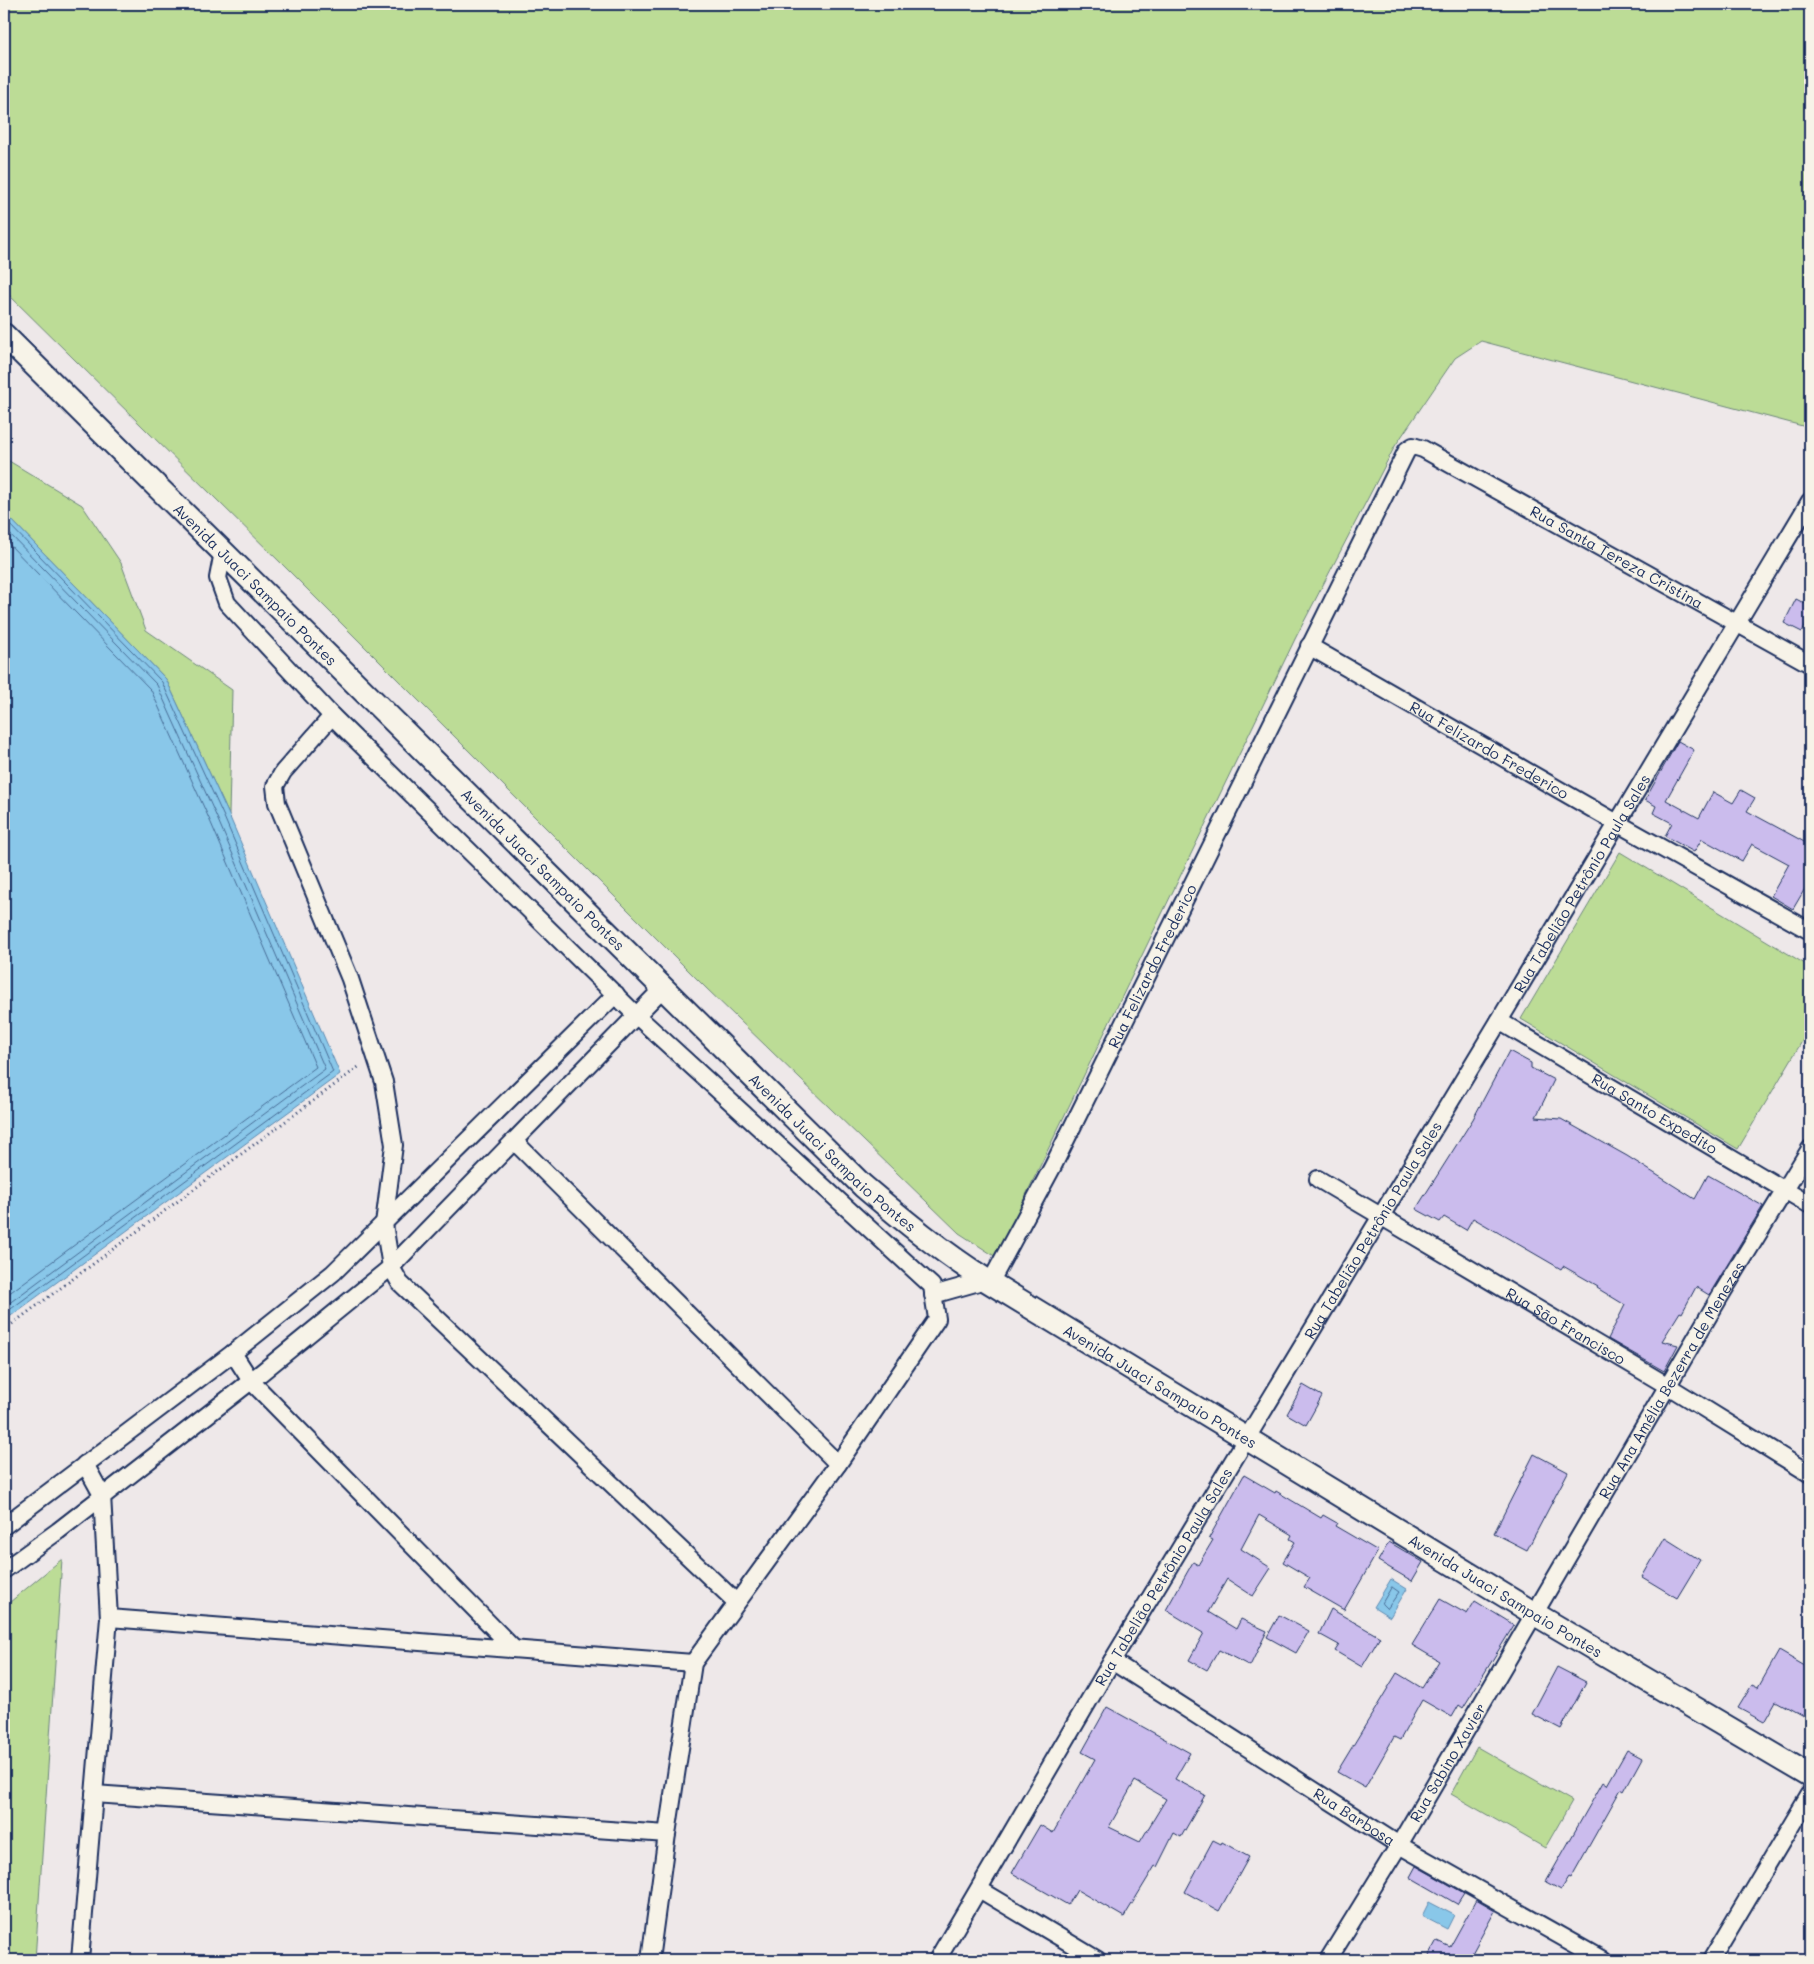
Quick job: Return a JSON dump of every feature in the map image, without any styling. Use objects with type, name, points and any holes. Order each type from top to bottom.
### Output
[{"type":"main road","name":"Avenida Juaci Sampaio Pontes","points":[[4,335],[863,1186],[947,1255],[1246,1440],[1535,1614],[1810,1776]]},
{"type":"street","name":"Rua Felizardo Frederico","points":[[988,1281],[1054,1166],[1402,457],[1413,446],[1424,449]]},
{"type":"street","name":"Rua Santa Tereza Cristina","points":[[1424,449],[1738,622],[1810,664]]},
{"type":"street","name":"Rua Tabelião Petrônio Paula Sales","points":[[937,1960],[1112,1661],[1500,1021],[1810,501]]},
{"type":"street","points":[[223,552],[218,578],[227,603],[332,716],[637,1016],[932,1286],[937,1319],[838,1464],[736,1602],[694,1663],[667,1834],[650,1960]]},
{"type":"street","name":"Rua Felizardo Frederico","points":[[1309,646],[1617,823]]},
{"type":"street","points":[[332,716],[282,772],[275,786],[277,804],[350,979],[384,1082],[394,1145],[384,1224],[391,1266],[400,1283],[736,1602]]},
{"type":"street","points":[[1617,823],[1810,931]]},
{"type":"street","points":[[4,1570],[58,1531],[251,1381],[391,1266],[515,1142],[664,987]]},
{"type":"street","points":[[4,1526],[233,1353],[333,1273],[616,994]]},
{"type":"street","name":"Rua Santo Expedito","points":[[1500,1021],[1810,1205]]},
{"type":"street","points":[[515,1142],[838,1464]]},
{"type":"street","name":"Rua Ana Amélia Bezerra de Menezes","points":[[1535,1614],[1668,1386],[1810,1149]]},
{"type":"street","name":"Rua São Francisco","points":[[1318,1180],[1668,1386],[1810,1474]]},
{"type":"street","points":[[933,1295],[988,1281]]},
{"type":"street","points":[[233,1353],[251,1381],[514,1649]]},
{"type":"street","points":[[80,1960],[109,1618],[102,1496],[85,1464]]},
{"type":"street","name":"Rua Sabino Xavier","points":[[1328,1960],[1399,1845],[1535,1614]]},
{"type":"street","points":[[109,1618],[694,1663]]},
{"type":"street","name":"Rua Barbosa","points":[[1112,1661],[1399,1845],[1603,1960]]},
{"type":"street","points":[[94,1794],[667,1834]]},
{"type":"street","points":[[1711,1960],[1810,1794]]},
{"type":"street","points":[[979,1889],[1098,1960]]},
{"type":"path","points":[[4,1330],[375,1055]]},
{"type":"green space","points":[[4,4],[1810,4],[1810,428],[1481,341],[1455,358],[1395,446],[1296,637],[996,1257],[959,1233],[705,987],[283,565],[4,290]]},
{"type":"green space","points":[[4,458],[82,505],[121,563],[146,630],[232,690],[229,815],[166,679],[4,512]]},
{"type":"green space","points":[[1620,852],[1810,967],[1810,1028],[1738,1149],[1521,1019]]},
{"type":"green space","points":[[62,1559],[35,1960],[4,1960],[4,1607]]},
{"type":"green space","points":[[1477,1747],[1572,1801],[1545,1848],[1451,1794]]},
{"type":"water","points":[[4,512],[166,679],[229,815],[340,1074],[4,1321]]},
{"type":"water","points":[[1391,1579],[1407,1589],[1390,1617],[1374,1607]]},
{"type":"water","points":[[1429,1902],[1454,1915],[1447,1929],[1422,1916]]},
{"type":"building","points":[[1796,599],[1810,606],[1810,616],[1802,632],[1784,623]]},
{"type":"building","points":[[1678,741],[1694,750],[1666,800],[1699,818],[1713,792],[1733,803],[1741,790],[1755,798],[1747,811],[1810,845],[1810,880],[1793,909],[1771,896],[1789,864],[1752,844],[1742,861],[1702,839],[1694,852],[1665,836],[1672,823],[1653,813],[1656,806],[1645,800]]},
{"type":"building","points":[[1509,1051],[1531,1063],[1531,1068],[1554,1080],[1536,1117],[1561,1119],[1627,1156],[1695,1199],[1708,1175],[1763,1206],[1709,1295],[1696,1287],[1682,1313],[1680,1312],[1662,1341],[1678,1345],[1664,1371],[1608,1339],[1625,1305],[1597,1288],[1598,1286],[1563,1266],[1561,1269],[1473,1218],[1466,1230],[1444,1217],[1440,1222],[1416,1209],[1473,1119]]},
{"type":"building","points":[[1303,1385],[1322,1396],[1306,1425],[1287,1414]]},
{"type":"building","points":[[1534,1454],[1568,1472],[1527,1550],[1494,1533]]},
{"type":"building","points":[[1244,1475],[1275,1493],[1276,1491],[1321,1518],[1323,1515],[1337,1523],[1335,1526],[1378,1551],[1344,1610],[1304,1587],[1310,1578],[1283,1562],[1295,1542],[1290,1539],[1292,1535],[1259,1515],[1241,1549],[1271,1568],[1253,1596],[1227,1579],[1208,1612],[1236,1629],[1241,1619],[1267,1631],[1250,1666],[1219,1650],[1207,1670],[1189,1660],[1204,1633],[1166,1610],[1193,1562],[1198,1565],[1213,1540],[1209,1538]]},
{"type":"building","points":[[1665,1538],[1700,1560],[1677,1598],[1642,1577]]},
{"type":"building","points":[[1389,1542],[1423,1562],[1412,1581],[1378,1561]]},
{"type":"building","points":[[1440,1599],[1467,1614],[1475,1601],[1514,1625],[1463,1708],[1459,1705],[1452,1717],[1422,1700],[1400,1740],[1394,1737],[1365,1788],[1337,1772],[1397,1673],[1422,1688],[1439,1661],[1412,1645]]},
{"type":"building","points":[[1331,1609],[1380,1637],[1362,1667],[1335,1651],[1339,1645],[1319,1634]]},
{"type":"building","points":[[1279,1615],[1309,1631],[1296,1653],[1267,1637]]},
{"type":"building","points":[[1779,1651],[1810,1669],[1810,1720],[1776,1701],[1764,1722],[1738,1708],[1752,1685],[1758,1688]]},
{"type":"building","points":[[1557,1667],[1586,1682],[1561,1729],[1532,1714]]},
{"type":"building","points":[[1107,1707],[1190,1753],[1175,1779],[1205,1795],[1181,1837],[1174,1833],[1157,1867],[1155,1866],[1124,1917],[1077,1890],[1068,1905],[1012,1873],[1040,1825],[1053,1833],[1095,1759],[1082,1752]],"holes":[[[1135,1781],[1166,1799],[1140,1842],[1109,1827]]]},
{"type":"building","points":[[1627,1750],[1642,1758],[1624,1791],[1621,1789],[1571,1878],[1569,1877],[1561,1890],[1546,1882],[1603,1782],[1607,1785]]},
{"type":"building","points":[[1213,1840],[1221,1844],[1222,1842],[1249,1857],[1219,1911],[1185,1892]]},
{"type":"building","points":[[1416,1866],[1464,1893],[1457,1904],[1410,1877]]},
{"type":"building","points":[[1476,1900],[1495,1911],[1470,1957],[1476,1960],[1427,1960],[1437,1941],[1450,1947]]}]
